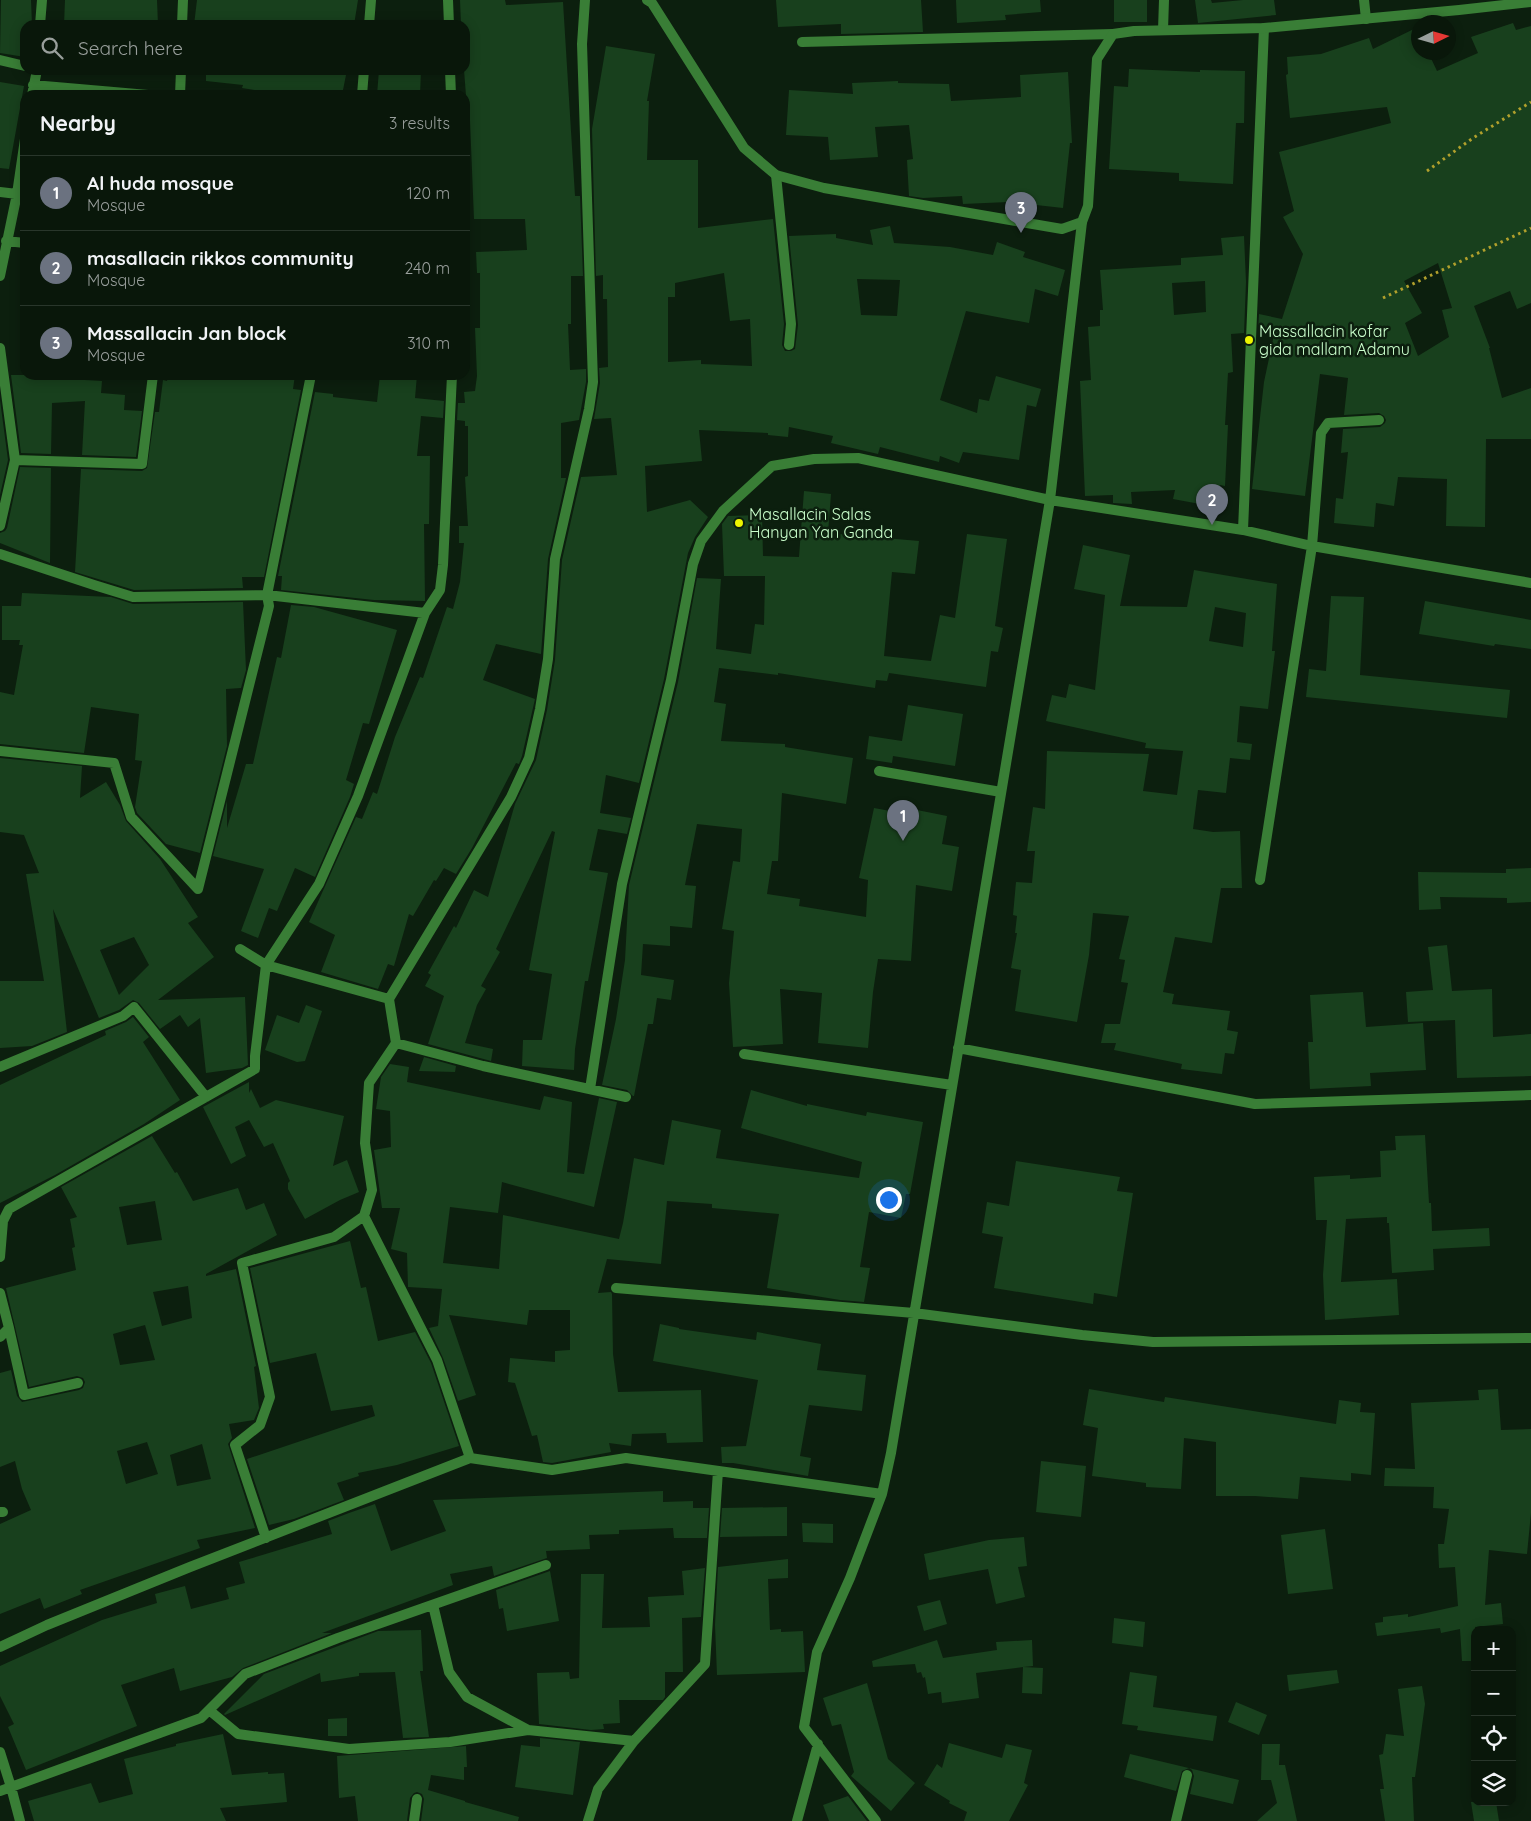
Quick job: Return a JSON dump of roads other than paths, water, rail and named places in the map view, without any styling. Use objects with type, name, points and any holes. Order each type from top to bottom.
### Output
[{"type":"street","points":[[40,20],[42,0]]},
{"type":"street","points":[[182,20],[183,0]]},
{"type":"street","points":[[369,20],[371,0]]},
{"type":"street","points":[[448,0],[449,20]]},
{"type":"street","points":[[266,1538],[235,1446],[260,1425],[270,1397],[242,1263],[334,1237],[364,1216],[372,1190],[365,1143],[369,1083],[396,1043],[389,999],[511,796],[529,758],[540,709],[548,659],[555,559],[589,408],[593,382],[582,44],[585,0]]},
{"type":"street","points":[[647,0],[652,3],[676,39],[744,148],[776,175],[824,188],[1062,229],[1082,222]]},
{"type":"street","points":[[1163,30],[1164,0]]},
{"type":"street","points":[[1364,0],[1366,19]]},
{"type":"street","points":[[802,42],[1264,28],[1531,2]]},
{"type":"street","points":[[1243,530],[1264,28]]},
{"type":"street","points":[[876,1821],[804,1727],[817,1652],[850,1578],[882,1494],[1050,500],[1082,222],[1088,206],[1097,59],[1113,34]]},
{"type":"street","points":[[0,60],[20,65]]},
{"type":"street","points":[[32,90],[36,75]]},
{"type":"street","points":[[180,90],[181,75]]},
{"type":"street","points":[[362,90],[364,75]]},
{"type":"street","points":[[450,75],[451,90]]},
{"type":"street","points":[[0,276],[20,173]]},
{"type":"street","points":[[776,175],[791,324],[789,345]]},
{"type":"street","points":[[0,192],[17,194]]},
{"type":"street","points":[[6,241],[20,242]]},
{"type":"street","points":[[0,348],[15,460],[0,526]]},
{"type":"street","points":[[15,460],[142,464],[152,380]]},
{"type":"street","points":[[0,751],[114,763],[131,817],[198,888],[269,606],[267,596],[310,380]]},
{"type":"street","points":[[0,1257],[3,1221],[10,1209],[255,1069],[254,1056],[266,965],[319,884],[358,796],[425,614],[440,590],[444,565],[452,380]]},
{"type":"street","points":[[1260,880],[1312,546],[1321,434],[1328,423],[1379,420]]},
{"type":"street","points":[[590,1089],[622,884],[671,680],[693,564],[701,542],[723,511],[772,466],[814,459],[858,458],[1050,500],[1243,530],[1312,546],[1531,583]]},
{"type":"street","points":[[0,554],[133,597],[267,596],[425,614]]},
{"type":"street","points":[[879,771],[1001,792]]},
{"type":"street","points":[[240,949],[266,965],[389,999]]},
{"type":"street","points":[[0,1067],[123,1016],[134,1007],[206,1097]]},
{"type":"street","points":[[396,1043],[484,1066],[626,1097]]},
{"type":"street","points":[[958,1048],[1255,1104],[1531,1095]]},
{"type":"street","points":[[744,1054],[952,1085]]},
{"type":"street","points":[[364,1216],[437,1360],[470,1458]]},
{"type":"street","points":[[616,1288],[914,1313],[1082,1335],[1153,1342],[1531,1338]]},
{"type":"street","points":[[0,1293],[24,1395],[78,1383]]},
{"type":"street","points":[[0,1337],[9,1328]]},
{"type":"street","points":[[0,1647],[128,1592],[470,1458],[552,1470],[626,1458],[882,1494]]},
{"type":"street","points":[[588,1821],[598,1789],[634,1741],[705,1664],[718,1471]]},
{"type":"street","points":[[0,1791],[201,1718],[245,1674],[338,1638],[546,1565]]},
{"type":"street","points":[[433,1605],[448,1672],[467,1697],[528,1730]]},
{"type":"street","points":[[209,1710],[238,1734],[349,1748],[450,1742],[528,1730],[634,1741]]},
{"type":"street","points":[[797,1821],[818,1744]]},
{"type":"street","points":[[0,1752],[20,1821]]},
{"type":"street","points":[[1176,1821],[1187,1776]]},
{"type":"street","points":[[414,1821],[418,1799]]},
{"type":"place","name":"Massallacin Jan block","points":[[1021,233]]},
{"type":"place","name":"Massallacin kofar gida mallam Adamu","points":[[1249,340]]},
{"type":"place","name":"Masallacin Salas Hanyan Yan Ganda","points":[[739,523]]},
{"type":"place","name":"masallacin rikkos community","points":[[1212,525]]},
{"type":"place","name":"Al huda mosque","points":[[903,841]]}]
